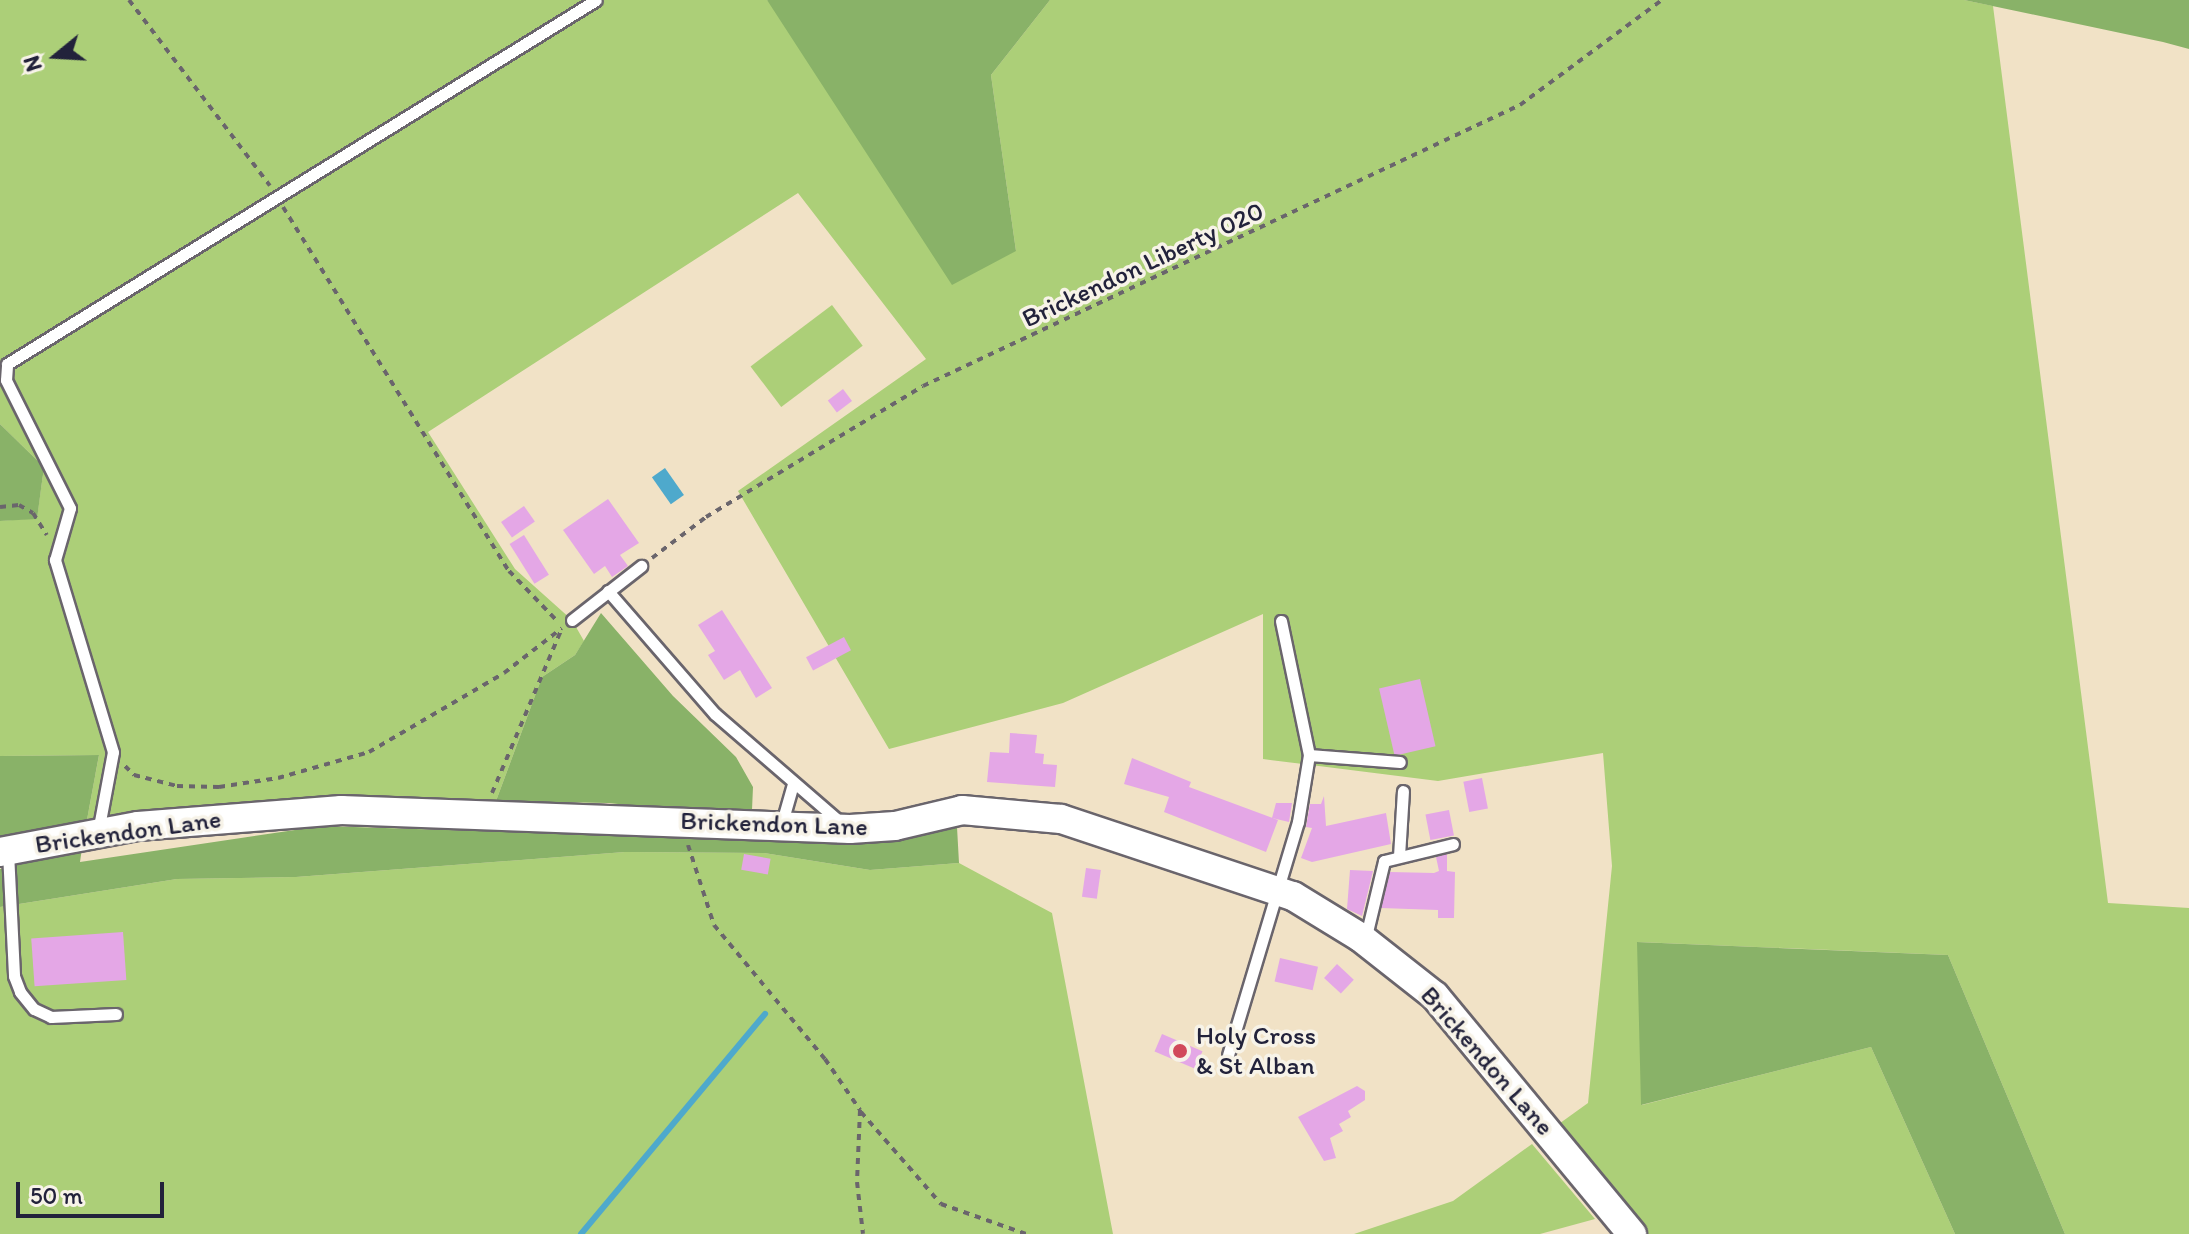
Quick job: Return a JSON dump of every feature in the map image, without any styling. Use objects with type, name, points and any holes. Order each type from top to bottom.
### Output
[{"type":"street","name":"Brickendon Lane","points":[[4,851],[98,832],[341,810],[481,812],[850,829],[895,826],[962,810],[1014,812],[1106,832],[1275,889],[1360,937],[1435,996],[1632,1234]]},
{"type":"lane","points":[[98,832],[113,752],[55,560],[70,508],[6,380],[7,364],[596,0]]},
{"type":"lane","points":[[567,623],[641,566]]},
{"type":"lane","points":[[608,591],[681,678],[793,784],[850,829]]},
{"type":"lane","points":[[1228,1055],[1275,889],[1298,822],[1309,755],[1281,621]]},
{"type":"lane","points":[[1309,755],[1400,762]]},
{"type":"lane","points":[[780,827],[793,784]]},
{"type":"lane","points":[[1399,856],[1403,791]]},
{"type":"lane","points":[[1360,937],[1367,932],[1384,861],[1453,844]]},
{"type":"lane","points":[[4,851],[14,976],[20,992],[34,1009],[51,1017],[116,1014]]},
{"type":"path","points":[[129,0],[278,198],[509,571],[567,623]]},
{"type":"path","name":"Brickendon Liberty 020","points":[[641,566],[706,517],[923,386],[1520,105],[1662,0]]},
{"type":"path","points":[[0,507],[19,505],[33,513],[44,526],[55,560]]},
{"type":"path","points":[[113,752],[134,775],[177,786],[278,778],[369,752],[504,673],[567,623]]},
{"type":"path","points":[[481,812],[512,754],[567,623]]},
{"type":"path","points":[[681,820],[714,925],[825,1059],[860,1110],[941,1204],[1026,1234]]},
{"type":"path","points":[[860,1110],[857,1182],[863,1234]]},
{"type":"green space","points":[[0,0],[767,0],[1016,251],[991,75],[1050,0],[1964,0],[1993,6],[2108,903],[2189,908],[2189,1234],[2065,1234],[1948,955],[1638,942],[1642,1105],[1871,1047],[1955,1234],[1638,1234],[1556,1126],[1588,1103],[1612,866],[1603,753],[1438,781],[1263,759],[1263,614],[1063,703],[889,749],[738,491],[926,359],[798,193],[428,432],[515,569],[572,620],[584,641],[575,655],[542,677],[496,801],[425,801],[86,825],[99,755],[0,756],[0,521],[37,518],[44,467],[0,424]]},
{"type":"green space","points":[[767,0],[1050,0],[991,75],[1016,251],[952,285]]},
{"type":"green space","points":[[1964,0],[2189,0],[2189,49],[2163,42]]},
{"type":"green space","points":[[832,305],[863,346],[781,407],[751,366]]},
{"type":"green space","points":[[0,424],[44,467],[37,519],[0,521]]},
{"type":"green space","points":[[601,613],[673,696],[736,757],[753,787],[752,810],[738,816],[608,803],[496,801],[542,677],[575,655]]},
{"type":"green space","points":[[99,755],[86,825],[0,839],[0,756]]},
{"type":"green space","points":[[322,826],[849,843],[957,827],[959,863],[870,870],[764,853],[625,852],[296,877],[177,879],[0,907],[0,869],[82,848],[80,862]]},
{"type":"green space","points":[[625,852],[764,853],[870,870],[959,863],[1052,913],[1113,1234],[0,1234],[0,907],[177,879],[296,877]]},
{"type":"green space","points":[[1637,942],[1948,955],[2065,1234],[1955,1234],[1871,1047],[1641,1105]]},
{"type":"green space","points":[[1532,1144],[1595,1219],[1540,1234],[1354,1234],[1453,1201]]},
{"type":"water","points":[[665,468],[684,495],[671,504],[652,477]]},
{"type":"building","points":[[843,389],[852,401],[837,412],[828,400]]},
{"type":"building","points":[[608,499],[639,543],[620,555],[628,566],[612,577],[605,566],[594,574],[563,530]]},
{"type":"building","points":[[524,506],[535,522],[512,538],[501,522]]},
{"type":"building","points":[[524,535],[549,575],[534,584],[510,544]]},
{"type":"building","points":[[722,610],[772,688],[756,698],[740,670],[724,680],[708,655],[715,651],[698,625]]},
{"type":"building","points":[[844,637],[851,650],[813,670],[806,657]]},
{"type":"building","points":[[1420,679],[1436,746],[1395,756],[1379,688]]},
{"type":"building","points":[[1010,733],[1037,735],[1035,753],[1044,754],[1043,764],[1057,765],[1055,787],[987,782],[990,752],[1009,753]]},
{"type":"building","points":[[1132,758],[1191,782],[1189,787],[1278,820],[1266,852],[1164,812],[1169,797],[1124,784]]},
{"type":"building","points":[[1482,778],[1488,808],[1469,812],[1463,782]]},
{"type":"building","points":[[1324,796],[1326,826],[1386,813],[1391,844],[1312,862],[1301,858],[1312,828],[1306,827],[1310,804],[1321,804]]},
{"type":"building","points":[[1276,803],[1292,803],[1289,822],[1272,818]]},
{"type":"building","points":[[1449,810],[1454,836],[1430,840],[1425,815]]},
{"type":"building","points":[[744,854],[771,859],[768,874],[741,870]]},
{"type":"building","points":[[1447,854],[1447,871],[1455,872],[1454,918],[1438,918],[1438,910],[1381,908],[1390,872],[1434,873],[1439,871],[1436,857]]},
{"type":"building","points":[[1086,868],[1101,870],[1097,899],[1082,897]]},
{"type":"building","points":[[1350,870],[1373,871],[1362,916],[1347,909]]},
{"type":"building","points":[[123,932],[126,980],[35,986],[31,938]]},
{"type":"building","points":[[1280,958],[1318,967],[1313,990],[1275,981]]},
{"type":"building","points":[[1337,964],[1354,980],[1341,994],[1324,978]]},
{"type":"building","name":"Holy Cross & St Alban","points":[[1162,1034],[1203,1051],[1195,1069],[1155,1051]]},
{"type":"building","points":[[1357,1086],[1365,1091],[1365,1100],[1348,1111],[1351,1117],[1339,1124],[1343,1131],[1330,1138],[1336,1158],[1324,1161],[1298,1117]]},
{"type":"waterway","points":[[581,1234],[765,1014]]},
{"type":"place","name":"Holy Cross & St Alban","points":[[1180,1051]]}]
